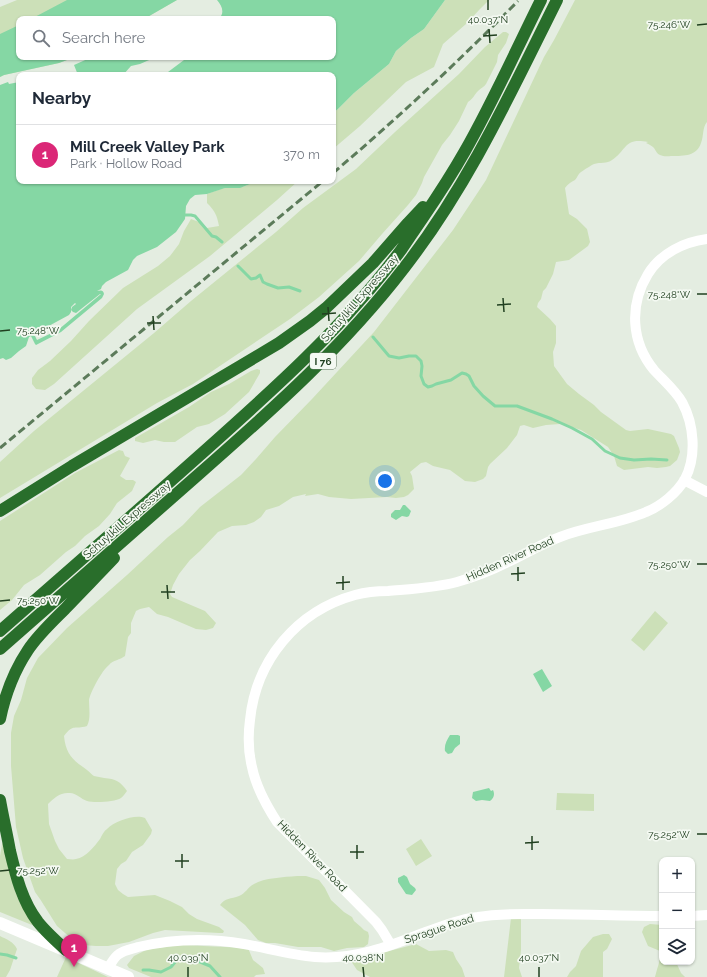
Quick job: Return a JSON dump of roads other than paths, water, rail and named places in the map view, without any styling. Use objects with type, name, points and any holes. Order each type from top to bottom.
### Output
[{"type":"highway","name":"Schuylkill Expressway","points":[[0,631],[300,365],[378,279],[402,249],[445,185],[466,150],[541,0]]},
{"type":"highway","name":"Schuylkill Expressway","points":[[0,649],[288,395],[330,354],[376,303],[440,219],[470,170],[490,134],[557,0]]},
{"type":"highway","points":[[0,512],[72,466],[272,347],[310,321],[326,308],[373,263],[408,223],[445,185]]},
{"type":"highway","points":[[0,719],[11,682],[27,651],[39,635],[180,491]]},
{"type":"highway","points":[[0,800],[10,850],[20,889],[28,906],[47,933],[66,950]]},
{"type":"main road","points":[[0,923],[128,977]]},
{"type":"street","name":"Hidden River Road","points":[[391,945],[376,922],[277,822],[268,809],[258,787],[249,751],[249,725],[253,697],[262,672],[286,637],[304,621],[324,607],[354,595],[367,592],[428,588],[454,583],[505,564],[546,542],[562,536],[636,516],[649,511],[668,499],[684,480],[688,471],[692,454],[690,425],[681,401],[646,359],[640,347],[635,323],[636,308],[639,294],[650,271],[666,254],[680,246],[707,239]]},
{"type":"street","points":[[684,480],[707,492]]},
{"type":"street","name":"Sprague Road","points":[[108,968],[118,954],[124,951],[155,944],[188,940],[205,940],[243,944],[302,956],[326,958],[354,956],[367,953],[455,922],[492,915],[550,914],[659,916]]},
{"type":"street","points":[[695,916],[707,916]]},
{"type":"waterway","points":[[185,215],[195,216],[212,236],[216,237],[222,242]]},
{"type":"waterway","points":[[238,266],[251,279],[260,275],[263,282],[267,284],[278,288],[289,287],[300,291]]},
{"type":"waterway","points":[[373,337],[389,356],[399,358],[416,356],[421,361],[421,376],[424,384],[428,387],[451,380],[462,373],[466,374],[483,396],[495,406],[517,406],[552,419],[592,439],[605,451],[620,458],[634,460],[667,460]]},
{"type":"waterway","points":[[0,954],[16,958]]},
{"type":"waterway","points":[[143,970],[161,972],[171,967],[176,961],[188,957],[210,966],[220,977]]},
{"type":"railway","points":[[336,170],[428,89],[518,1]]},
{"type":"railway","points":[[0,448],[319,184]]},
{"type":"place","name":"Mill Creek Valley Park","points":[[74,967]]}]
